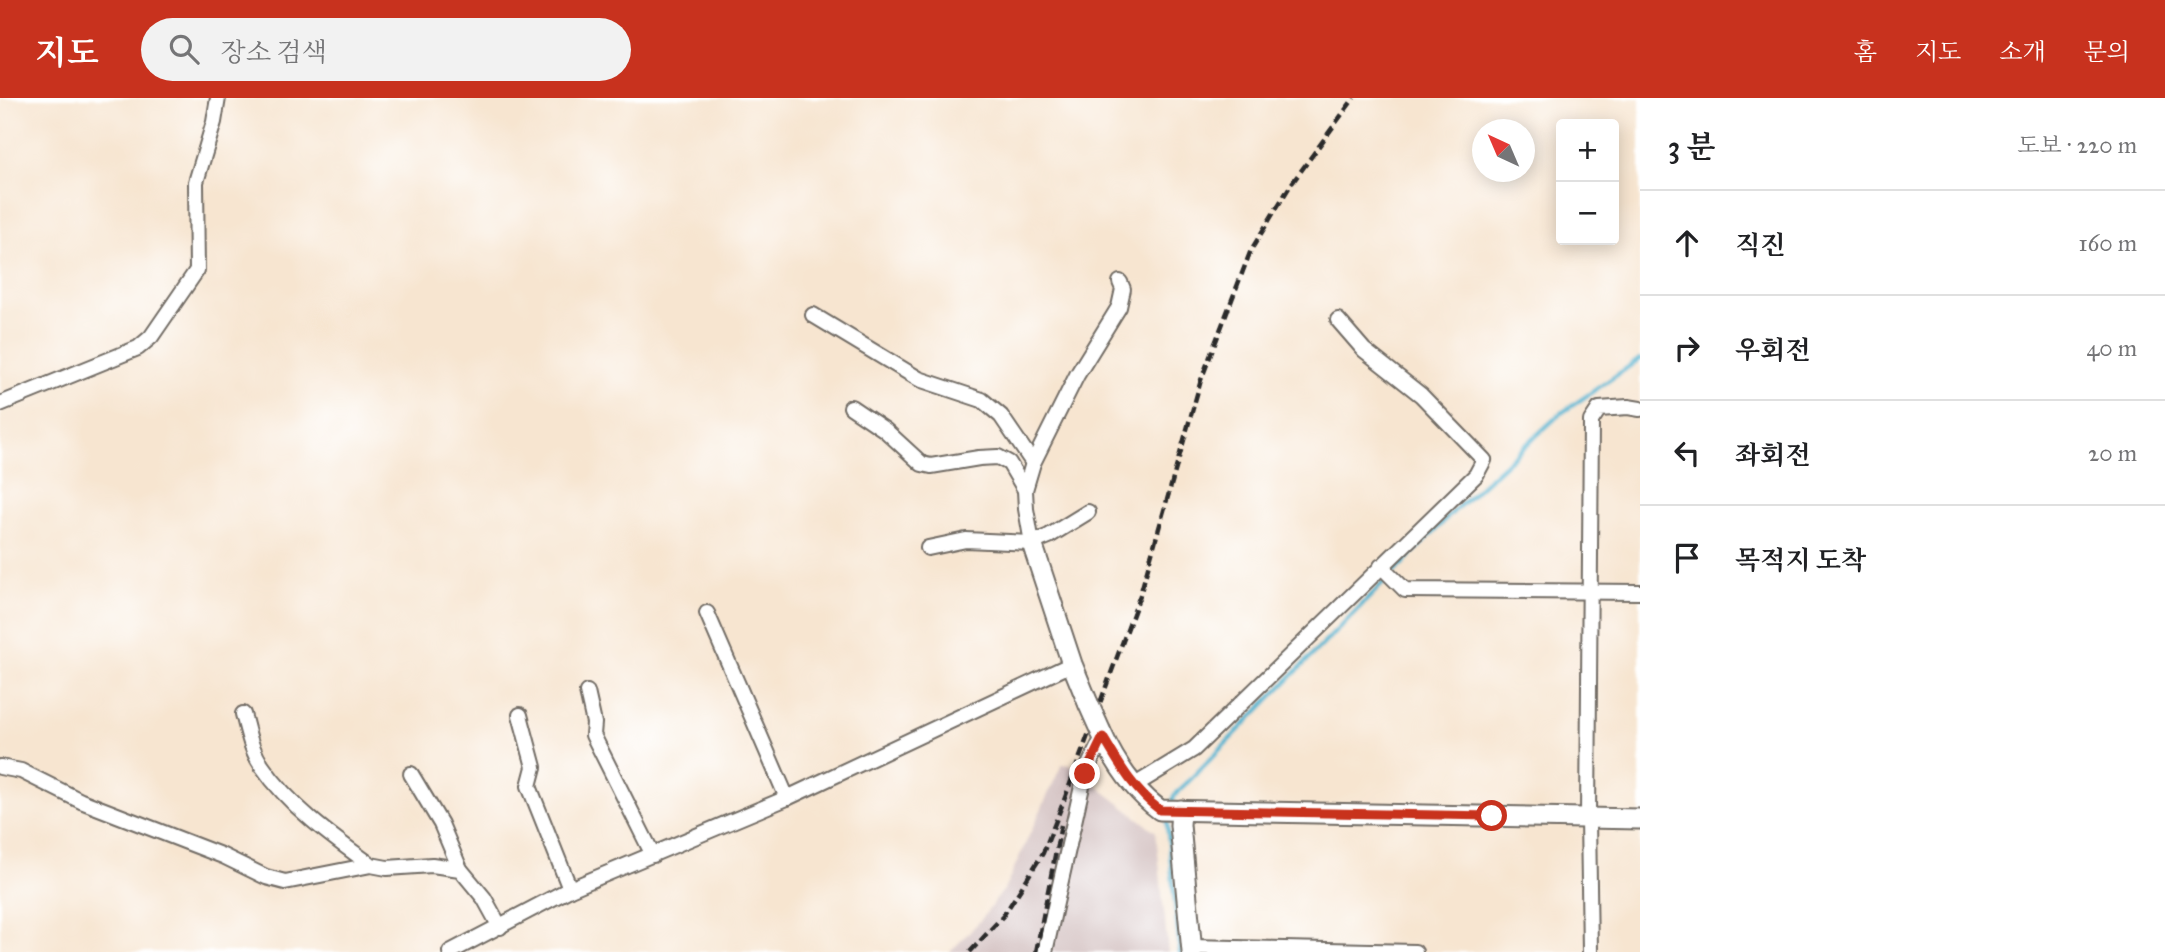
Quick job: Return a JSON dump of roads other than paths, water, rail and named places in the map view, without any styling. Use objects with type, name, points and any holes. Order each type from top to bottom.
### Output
[{"type":"street","points":[[0,404],[138,348],[151,337],[182,295],[197,270],[196,182],[214,122],[218,98]]},
{"type":"street","points":[[1120,282],[1123,289],[1119,307],[1077,375],[1032,463],[1025,490],[1026,509],[1032,543],[1072,664],[1088,703],[1102,734],[1125,773],[1149,802],[1172,810],[1640,819]]},
{"type":"street","points":[[813,315],[919,379],[982,400],[1001,416],[1032,463]]},
{"type":"street","points":[[1135,785],[1195,749],[1476,475],[1484,460],[1421,396],[1364,349],[1338,320]]},
{"type":"street","points":[[851,407],[884,430],[922,464],[931,466],[998,457],[1009,463],[1025,490]]},
{"type":"street","points":[[1590,952],[1588,818],[1591,421],[1599,409],[1628,407],[1640,410]]},
{"type":"street","points":[[928,548],[966,540],[1032,543],[1049,536],[1088,512]]},
{"type":"street","points":[[1381,566],[1405,590],[1640,592]]},
{"type":"street","points":[[706,614],[787,798]]},
{"type":"street","points":[[450,952],[570,889],[787,798],[1072,664]]},
{"type":"street","points":[[587,692],[594,723],[593,735],[653,855]]},
{"type":"street","points":[[243,714],[251,746],[261,765],[334,839],[371,864],[387,868],[432,865],[460,869]]},
{"type":"street","points":[[520,715],[534,767],[528,786],[570,889]]},
{"type":"street","points":[[1045,952],[1085,774],[1102,734]]},
{"type":"street","points":[[0,767],[21,771],[81,801],[223,856],[266,877],[285,882],[371,864]]},
{"type":"street","points":[[411,774],[441,824],[460,869],[484,898],[500,927]]},
{"type":"street","points":[[1172,810],[1180,825],[1191,950],[1415,952]]},
{"type":"waterway","points":[[1172,805],[1174,796],[1455,510],[1560,414],[1640,359]]},
{"type":"waterway","points":[[1168,817],[1180,952]]},
{"type":"railway","points":[[970,952],[1003,916],[1043,853],[1140,595],[1201,380],[1251,250],[1290,186],[1354,98]]},
{"type":"railway","points":[[1036,952],[1061,825]]}]
